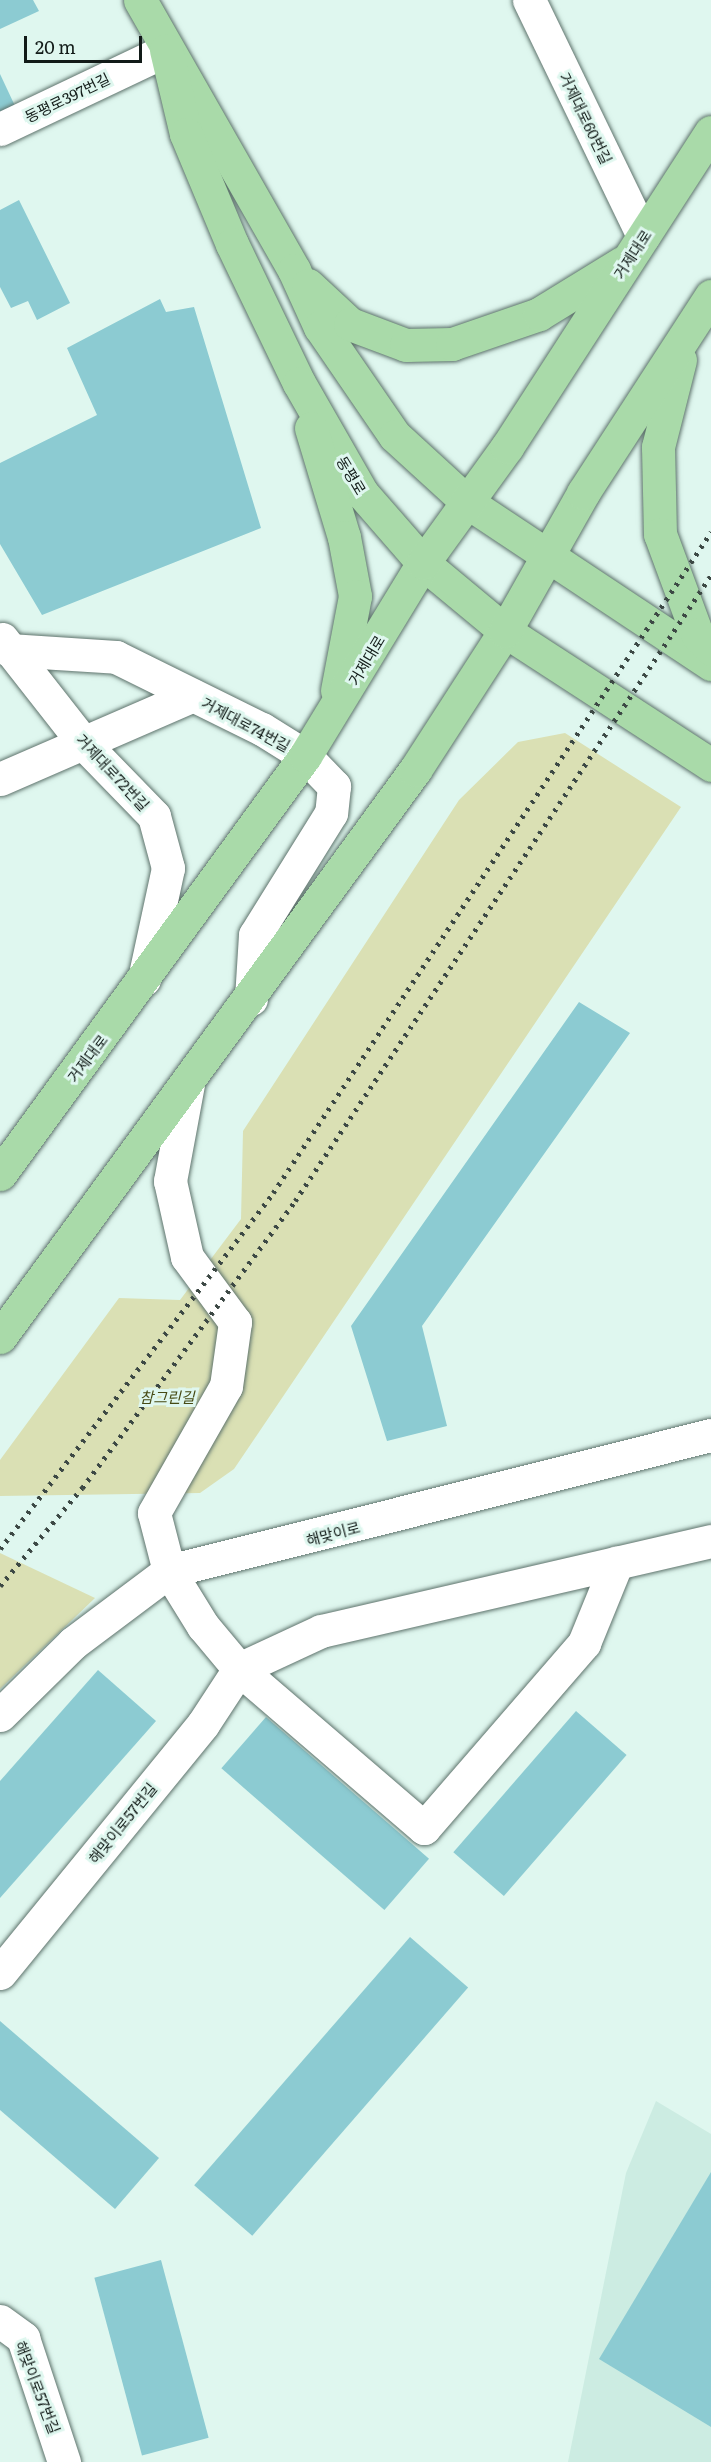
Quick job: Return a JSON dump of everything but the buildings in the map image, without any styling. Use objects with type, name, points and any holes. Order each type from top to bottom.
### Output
[{"type":"main road","name":"동평로","points":[[140,0],[166,50],[294,270],[320,327],[358,387],[395,436],[467,502],[711,664]]},
{"type":"main road","name":"동평로","points":[[166,50],[186,135],[299,383],[362,493],[423,563],[505,631],[711,765]]},
{"type":"main road","name":"거제대로","points":[[0,1174],[143,983],[305,756],[423,563],[467,502],[711,132]]},
{"type":"main road","points":[[294,270],[350,324],[406,345],[452,344],[539,314],[636,247]]},
{"type":"main road","points":[[0,1337],[251,999],[415,770],[505,631],[546,556],[711,296]]},
{"type":"main road","points":[[688,331],[658,447],[660,534],[697,634],[711,649]]},
{"type":"main road","points":[[299,383],[344,537],[355,596],[330,717]]},
{"type":"street","name":"거제대로60번길","points":[[529,0],[636,247]]},
{"type":"street","name":"동평로397번길","points":[[0,129],[166,50]]},
{"type":"street","name":"거제대로72번길","points":[[4,643],[116,657],[193,695]]},
{"type":"street","name":"거제대로72번길","points":[[4,643],[85,745],[154,816],[168,868],[143,983]]},
{"type":"street","name":"거제대로74번길","points":[[0,779],[85,745],[193,695],[305,756],[334,786],[331,813],[255,935],[251,999]]},
{"type":"street","points":[[188,1084],[170,1180],[187,1257],[235,1322],[226,1386],[154,1513],[169,1571],[203,1626],[239,1669],[424,1828],[584,1644],[617,1562]]},
{"type":"street","name":"해맞이로","points":[[0,1715],[73,1642],[169,1571],[711,1435]]},
{"type":"street","points":[[239,1669],[321,1631],[711,1541]]},
{"type":"street","name":"해맞이로57번길","points":[[0,1973],[203,1724],[239,1669]]},
{"type":"street","name":"해맞이로57번길","points":[[0,2321],[23,2338],[64,2462]]},
{"type":"shaded area","points":[[656,2101],[711,2134],[711,2462],[568,2462],[626,2173]]},
{"type":"green space","name":"참그린길","points":[[565,733],[681,807],[234,1469],[200,1493],[0,1496],[0,1460],[119,1298],[180,1300],[241,1219],[243,1131],[459,800],[518,742]]},
{"type":"green space","points":[[0,1553],[95,1598],[0,1689]]},
{"type":"railway","points":[[0,1549],[273,1193],[711,532]]},
{"type":"railway","points":[[0,1586],[82,1488],[295,1201],[711,575]]}]
